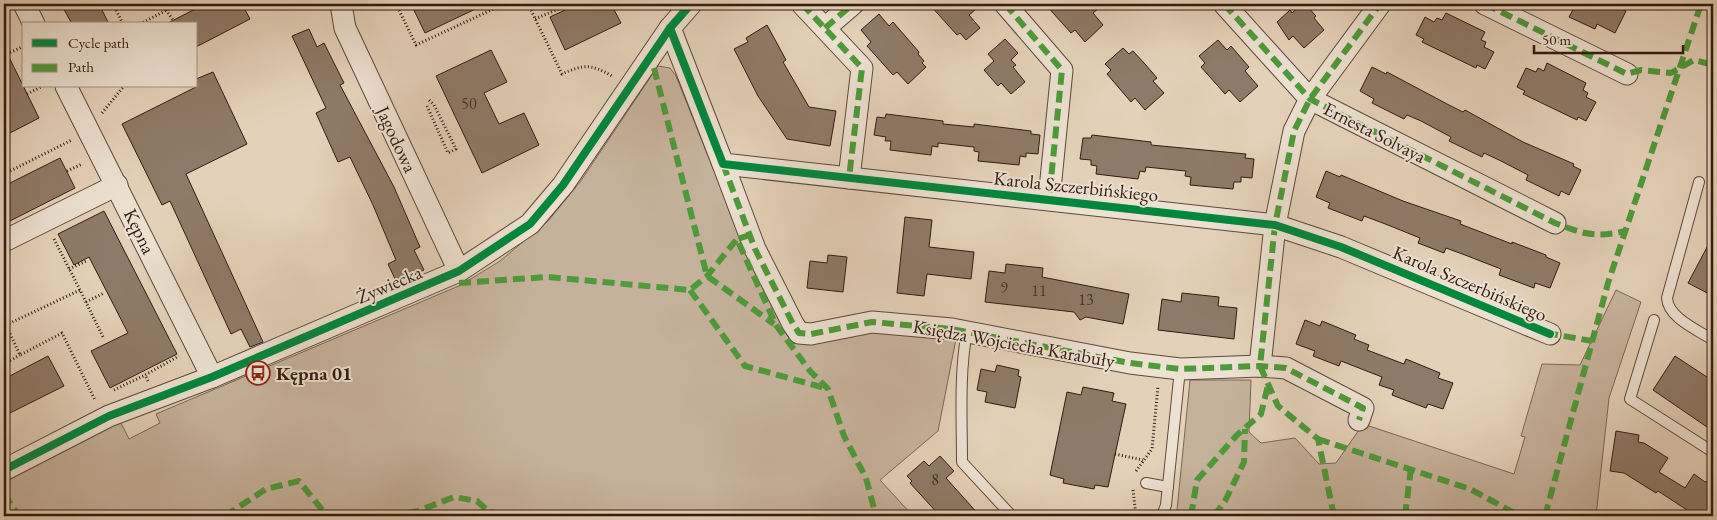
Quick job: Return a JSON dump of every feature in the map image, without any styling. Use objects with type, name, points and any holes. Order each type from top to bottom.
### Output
[{"type":"street","points":[[24,4],[33,22]]},
{"type":"street","name":"Jagodowa","points":[[341,4],[349,36],[459,272]]},
{"type":"street","name":"Żywiecka","points":[[4,470],[109,416],[212,377],[459,272],[530,224],[563,185],[670,28],[691,4]]},
{"type":"street","points":[[802,4],[862,68],[850,178]]},
{"type":"street","points":[[825,28],[853,4]]},
{"type":"street","points":[[1005,4],[1062,70],[1049,199]]},
{"type":"street","name":"Ernesta Solvaya","points":[[1224,4],[1310,99],[1554,223]]},
{"type":"street","points":[[1260,366],[1275,224],[1294,131],[1310,99],[1380,4]]},
{"type":"street","points":[[1486,4],[1627,74]]},
{"type":"street","points":[[670,28],[723,164]]},
{"type":"street","name":"Kępna","points":[[67,88],[81,130],[117,185],[212,377]]},
{"type":"street","name":"Karola Szczerbińskiego","points":[[723,164],[1275,224],[1341,247],[1550,334]]},
{"type":"street","name":"Księdza Wojciecha Karabuły","points":[[723,164],[755,248],[793,324],[799,332],[811,334],[872,322],[967,331],[1179,373],[1260,366],[1286,368],[1363,408],[1359,420]]},
{"type":"street","points":[[4,241],[117,185]]},
{"type":"lane","points":[[1699,182],[1667,298],[1668,307],[1672,313],[1713,340]]},
{"type":"lane","points":[[1654,320],[1630,399],[1713,452]]},
{"type":"lane","points":[[967,331],[962,363],[962,462],[1010,514]]},
{"type":"lane","points":[[1162,516],[1166,505],[1179,373]]},
{"type":"lane","points":[[1146,483],[1168,487]]},
{"type":"path","points":[[100,6],[107,4]]},
{"type":"path","points":[[114,4],[122,22]]},
{"type":"path","points":[[144,22],[178,4]]},
{"type":"path","points":[[396,4],[416,45],[504,4]]},
{"type":"path","points":[[528,4],[562,74],[582,65],[599,68],[617,79]]},
{"type":"path","points":[[535,19],[565,6]]},
{"type":"path","points":[[166,10],[173,20]]},
{"type":"path","points":[[7,54],[22,47]]},
{"type":"path","points":[[27,94],[39,88]]},
{"type":"path","points":[[4,174],[81,130],[101,114],[122,88]]},
{"type":"path","points":[[427,106],[448,153],[456,149],[434,105],[429,100]]},
{"type":"path","points":[[67,171],[82,164]]},
{"type":"path","points":[[51,234],[104,339]]},
{"type":"path","points":[[69,269],[86,261]]},
{"type":"path","points":[[6,325],[80,290]]},
{"type":"path","points":[[86,302],[104,293]]},
{"type":"path","points":[[4,321],[20,355]]},
{"type":"path","points":[[4,335],[9,333]]},
{"type":"path","points":[[4,364],[62,333],[95,400]]},
{"type":"path","points":[[1135,476],[1137,468],[1152,449],[1159,375],[1179,373]]},
{"type":"path","points":[[1115,454],[1143,460]]},
{"type":"path","points":[[1134,484],[1132,492],[1136,516]]},
{"type":"shaded area","points":[[658,66],[670,68],[676,76],[748,255],[792,344],[869,332],[956,339],[938,431],[880,480],[913,516],[4,516],[4,480],[120,421],[129,439],[160,423],[156,414],[461,285],[500,261],[548,221],[580,182]]},
{"type":"shaded area","points":[[1616,290],[1641,302],[1609,398],[1596,516],[1175,516],[1190,380],[1251,380],[1249,432],[1261,443],[1295,438],[1319,464],[1336,463],[1363,424],[1514,474],[1525,437],[1521,436],[1542,364],[1580,365]]},
{"type":"building","points":[[61,4],[99,4],[108,22],[71,22]]},
{"type":"building","points":[[205,4],[242,4],[250,19],[198,46],[198,22],[170,22]]},
{"type":"building","points":[[411,4],[486,4],[425,33]]},
{"type":"building","points":[[578,4],[611,4],[621,23],[565,50],[550,17]]},
{"type":"building","points":[[929,4],[982,4],[969,15],[980,28],[966,40],[960,33],[957,35]]},
{"type":"building","points":[[1045,4],[1104,4],[1093,13],[1103,25],[1085,42],[1075,30],[1071,33]]},
{"type":"building","points":[[1302,4],[1305,4],[1316,16],[1314,18],[1324,30],[1304,48],[1293,36],[1289,40],[1277,22],[1290,10],[1292,13]]},
{"type":"building","points":[[1576,4],[1611,4],[1626,11],[1615,33],[1597,24],[1595,29],[1569,17]]},
{"type":"building","points":[[1446,13],[1485,32],[1481,40],[1486,42],[1484,47],[1494,52],[1485,69],[1477,65],[1476,68],[1422,42],[1424,39],[1416,35],[1425,17],[1434,22],[1437,18],[1442,20]]},
{"type":"building","points":[[879,14],[889,26],[893,22],[919,52],[918,54],[924,61],[922,63],[926,67],[908,84],[897,72],[893,75],[867,46],[871,42],[861,30]]},
{"type":"building","points":[[767,25],[786,60],[783,62],[809,107],[836,111],[830,146],[787,139],[758,96],[734,49],[748,42],[746,38]]},
{"type":"building","points":[[309,29],[317,47],[324,43],[344,83],[340,85],[394,187],[420,247],[414,250],[424,270],[406,278],[396,281],[388,264],[396,260],[373,205],[350,157],[338,162],[316,113],[326,108],[292,36]]},
{"type":"building","points":[[1005,39],[1018,53],[1011,60],[1016,65],[1013,67],[1025,82],[1011,94],[1001,83],[998,86],[984,70],[994,61],[988,54]]},
{"type":"building","points":[[1218,40],[1227,50],[1231,46],[1249,67],[1245,71],[1258,86],[1240,102],[1229,90],[1225,94],[1201,67],[1205,63],[1199,56]]},
{"type":"building","points":[[4,47],[22,84],[22,88],[24,88],[39,118],[8,134],[4,125]]},
{"type":"building","points":[[1123,48],[1129,54],[1133,51],[1145,64],[1157,78],[1153,81],[1164,93],[1145,110],[1135,98],[1131,102],[1107,74],[1111,70],[1105,64]]},
{"type":"building","points":[[491,50],[507,82],[484,93],[499,124],[524,113],[539,145],[482,173],[436,76]]},
{"type":"building","points":[[1547,63],[1586,83],[1583,90],[1588,93],[1586,97],[1596,102],[1586,121],[1578,117],[1577,120],[1523,94],[1525,91],[1517,87],[1526,68],[1536,72],[1538,68],[1544,71]]},
{"type":"building","points":[[1372,67],[1386,74],[1387,72],[1463,112],[1465,110],[1523,142],[1574,164],[1573,166],[1581,170],[1569,195],[1561,191],[1559,196],[1526,180],[1528,175],[1501,161],[1484,153],[1482,157],[1449,141],[1451,137],[1421,121],[1407,115],[1404,119],[1372,103],[1374,99],[1360,91]]},
{"type":"building","points":[[213,72],[247,144],[186,174],[263,342],[250,347],[241,329],[231,334],[170,201],[162,205],[122,124],[194,88],[198,88],[198,78]]},
{"type":"building","points":[[886,114],[943,121],[943,124],[974,127],[974,124],[1031,131],[1031,134],[1040,135],[1038,154],[1026,153],[1026,157],[1020,156],[1019,165],[978,161],[979,152],[974,151],[974,147],[938,143],[938,147],[932,146],[931,155],[890,150],[891,141],[885,141],[886,137],[874,135],[877,117],[885,118]]},
{"type":"building","points":[[1092,135],[1151,142],[1151,145],[1246,154],[1245,158],[1254,159],[1252,178],[1241,177],[1241,182],[1234,182],[1233,189],[1190,185],[1191,177],[1185,176],[1186,171],[1146,167],[1145,172],[1140,171],[1138,179],[1096,174],[1097,166],[1091,165],[1091,160],[1080,159],[1083,138],[1091,138]]},
{"type":"building","points":[[60,158],[75,188],[4,224],[4,186]]},
{"type":"building","points":[[1326,171],[1461,221],[1460,224],[1512,244],[1512,242],[1546,255],[1546,257],[1560,263],[1550,288],[1535,283],[1534,288],[1499,275],[1501,269],[1465,255],[1446,248],[1444,253],[1418,243],[1420,238],[1388,225],[1364,216],[1362,221],[1328,208],[1330,203],[1316,197]]},
{"type":"building","points":[[104,211],[177,354],[110,388],[91,351],[128,333],[89,257],[74,265],[58,234]]},
{"type":"building","points":[[905,217],[932,220],[929,247],[974,252],[971,279],[927,274],[924,296],[897,293]]},
{"type":"building","points":[[1713,236],[1713,296],[1688,283]]},
{"type":"building","points":[[828,255],[847,257],[843,292],[807,288],[810,261],[827,263]]},
{"type":"building","points":[[1006,264],[1043,268],[1042,277],[1129,294],[1123,324],[1086,317],[1080,320],[1074,312],[985,302],[989,271],[1005,273]]},
{"type":"building","points":[[1182,293],[1219,297],[1218,306],[1237,308],[1234,339],[1158,330],[1162,299],[1181,302]]},
{"type":"building","points":[[1305,320],[1320,326],[1322,321],[1356,335],[1354,339],[1369,345],[1367,350],[1404,364],[1406,359],[1440,373],[1438,378],[1453,383],[1443,409],[1428,404],[1426,408],[1392,395],[1394,390],[1379,385],[1382,377],[1341,361],[1339,366],[1313,356],[1315,351],[1296,344]]},
{"type":"building","points":[[48,356],[64,386],[4,416],[4,379]]},
{"type":"building","points":[[1675,356],[1713,381],[1713,418],[1707,427],[1653,390]]},
{"type":"building","points":[[997,365],[1019,370],[1018,376],[1021,377],[1015,408],[985,402],[987,392],[977,390],[981,369],[995,372]]},
{"type":"building","points":[[1083,387],[1114,393],[1112,401],[1126,404],[1108,487],[1095,485],[1094,489],[1063,483],[1064,479],[1050,475],[1067,392],[1081,395]]},
{"type":"building","points":[[1616,431],[1639,435],[1638,442],[1644,443],[1668,458],[1659,472],[1685,488],[1694,474],[1705,482],[1711,480],[1713,487],[1713,516],[1688,516],[1687,510],[1658,491],[1656,493],[1624,473],[1610,471]]},
{"type":"building","points":[[940,456],[954,471],[946,478],[980,516],[940,516],[910,483],[912,481],[907,476],[924,461],[929,466]]},
{"type":"marked path","points":[[802,4],[862,68],[849,178]]},
{"type":"marked path","points":[[825,28],[853,4]]},
{"type":"marked path","points":[[1005,4],[1062,70],[1049,199]]},
{"type":"marked path","points":[[1224,4],[1310,99],[1555,223],[1589,234],[1626,231]]},
{"type":"marked path","points":[[1334,516],[1318,439],[1278,406],[1260,366],[1275,225],[1294,131],[1310,99],[1380,4]]},
{"type":"marked path","points":[[1485,4],[1627,74],[1641,70],[1671,73],[1694,60],[1713,65]]},
{"type":"marked path","points":[[1545,516],[1608,283],[1701,4]]},
{"type":"marked path","points":[[654,68],[707,276],[774,324]]},
{"type":"marked path","points":[[723,164],[755,249],[799,333],[811,334],[872,322],[952,329],[1130,363],[1180,369],[1260,366],[1286,368],[1363,408],[1359,420]]},
{"type":"marked path","points":[[750,235],[737,239],[776,325],[810,371],[828,389],[844,436],[866,478],[876,516]]},
{"type":"marked path","points":[[459,283],[548,277],[690,290],[707,276],[737,239]]},
{"type":"marked path","points":[[690,290],[745,366],[825,388]]},
{"type":"marked path","points":[[1546,333],[1592,341]]},
{"type":"marked path","points":[[1191,516],[1197,480],[1237,435],[1261,414],[1268,385]]},
{"type":"marked path","points":[[1214,516],[1225,501],[1244,462],[1245,429]]},
{"type":"marked path","points":[[1318,439],[1470,489],[1520,516]]},
{"type":"marked path","points":[[1405,516],[1411,468]]},
{"type":"marked path","points":[[225,516],[266,489],[299,481],[327,516]]},
{"type":"marked path","points":[[4,494],[19,516]]},
{"type":"marked path","points":[[390,516],[418,511],[454,497],[477,501],[488,511],[504,516]]},
{"type":"cycle path","points":[[4,470],[109,416],[212,377],[459,271],[530,224],[563,185],[670,28],[691,4]]},
{"type":"cycle path","points":[[670,28],[723,164],[1275,225],[1341,247],[1550,334]]},
{"type":"place","name":"Kępna 01","points":[[258,373]]}]
